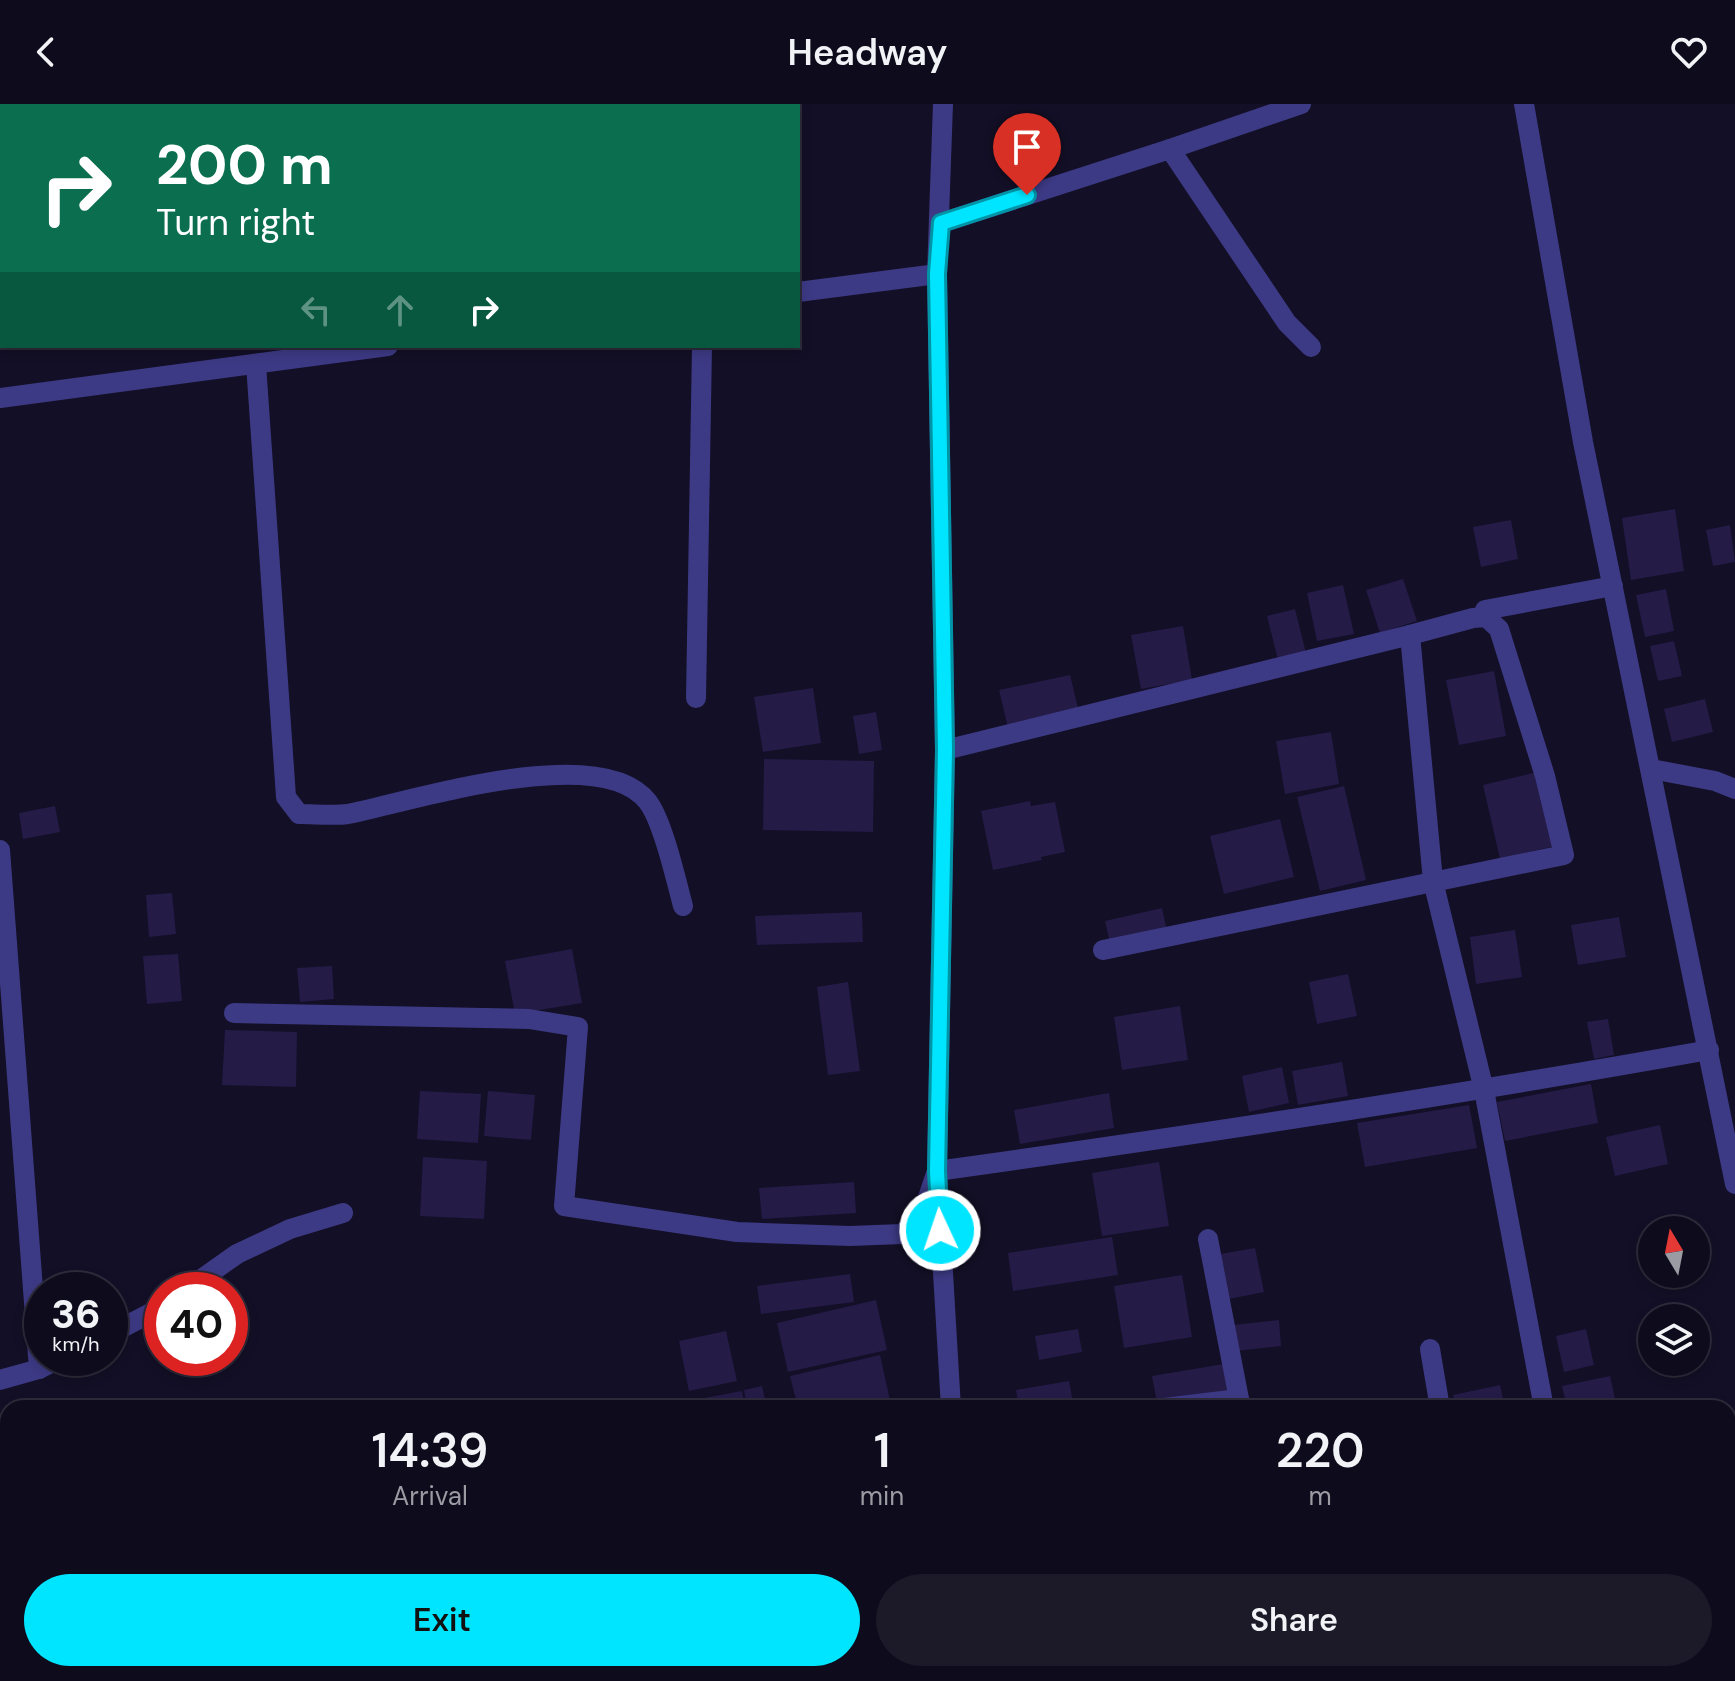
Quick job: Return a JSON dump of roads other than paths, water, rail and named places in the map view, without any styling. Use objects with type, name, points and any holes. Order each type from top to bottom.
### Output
[{"type":"street","points":[[943,104],[937,274],[945,750],[937,1171],[951,1400]]},
{"type":"street","points":[[941,223],[1301,104]]},
{"type":"street","points":[[1524,104],[1583,442],[1731,1144],[1735,1184]]},
{"type":"street","points":[[1170,149],[1287,323],[1311,347]]},
{"type":"street","points":[[800,292],[937,274]]},
{"type":"street","points":[[0,398],[256,364],[310,351],[357,348]]},
{"type":"street","points":[[696,698],[702,348]]},
{"type":"street","points":[[256,364],[286,797],[299,814],[344,814],[479,782],[577,774],[627,783],[649,803],[669,853],[683,906]]},
{"type":"street","points":[[1103,950],[1564,855],[1545,776],[1499,629],[1486,617],[1485,610],[1613,586]]},
{"type":"street","points":[[945,750],[1486,617]]},
{"type":"street","points":[[1410,635],[1433,881],[1484,1090],[1542,1400]]},
{"type":"street","points":[[1651,769],[1715,781],[1735,789]]},
{"type":"street","points":[[0,861],[32,1272]]},
{"type":"street","points":[[234,1013],[529,1019],[578,1027],[564,1206],[737,1232],[850,1236],[902,1234],[922,1215],[937,1171]]},
{"type":"street","points":[[937,1171],[1711,1059]]},
{"type":"street","points":[[1711,1059],[1735,1082]]},
{"type":"street","points":[[212,1272],[237,1254],[290,1229],[343,1213]]},
{"type":"street","points":[[1208,1239],[1239,1400]]},
{"type":"street","points":[[1430,1349],[1439,1400]]},
{"type":"street","points":[[0,1380],[24,1373]]}]
